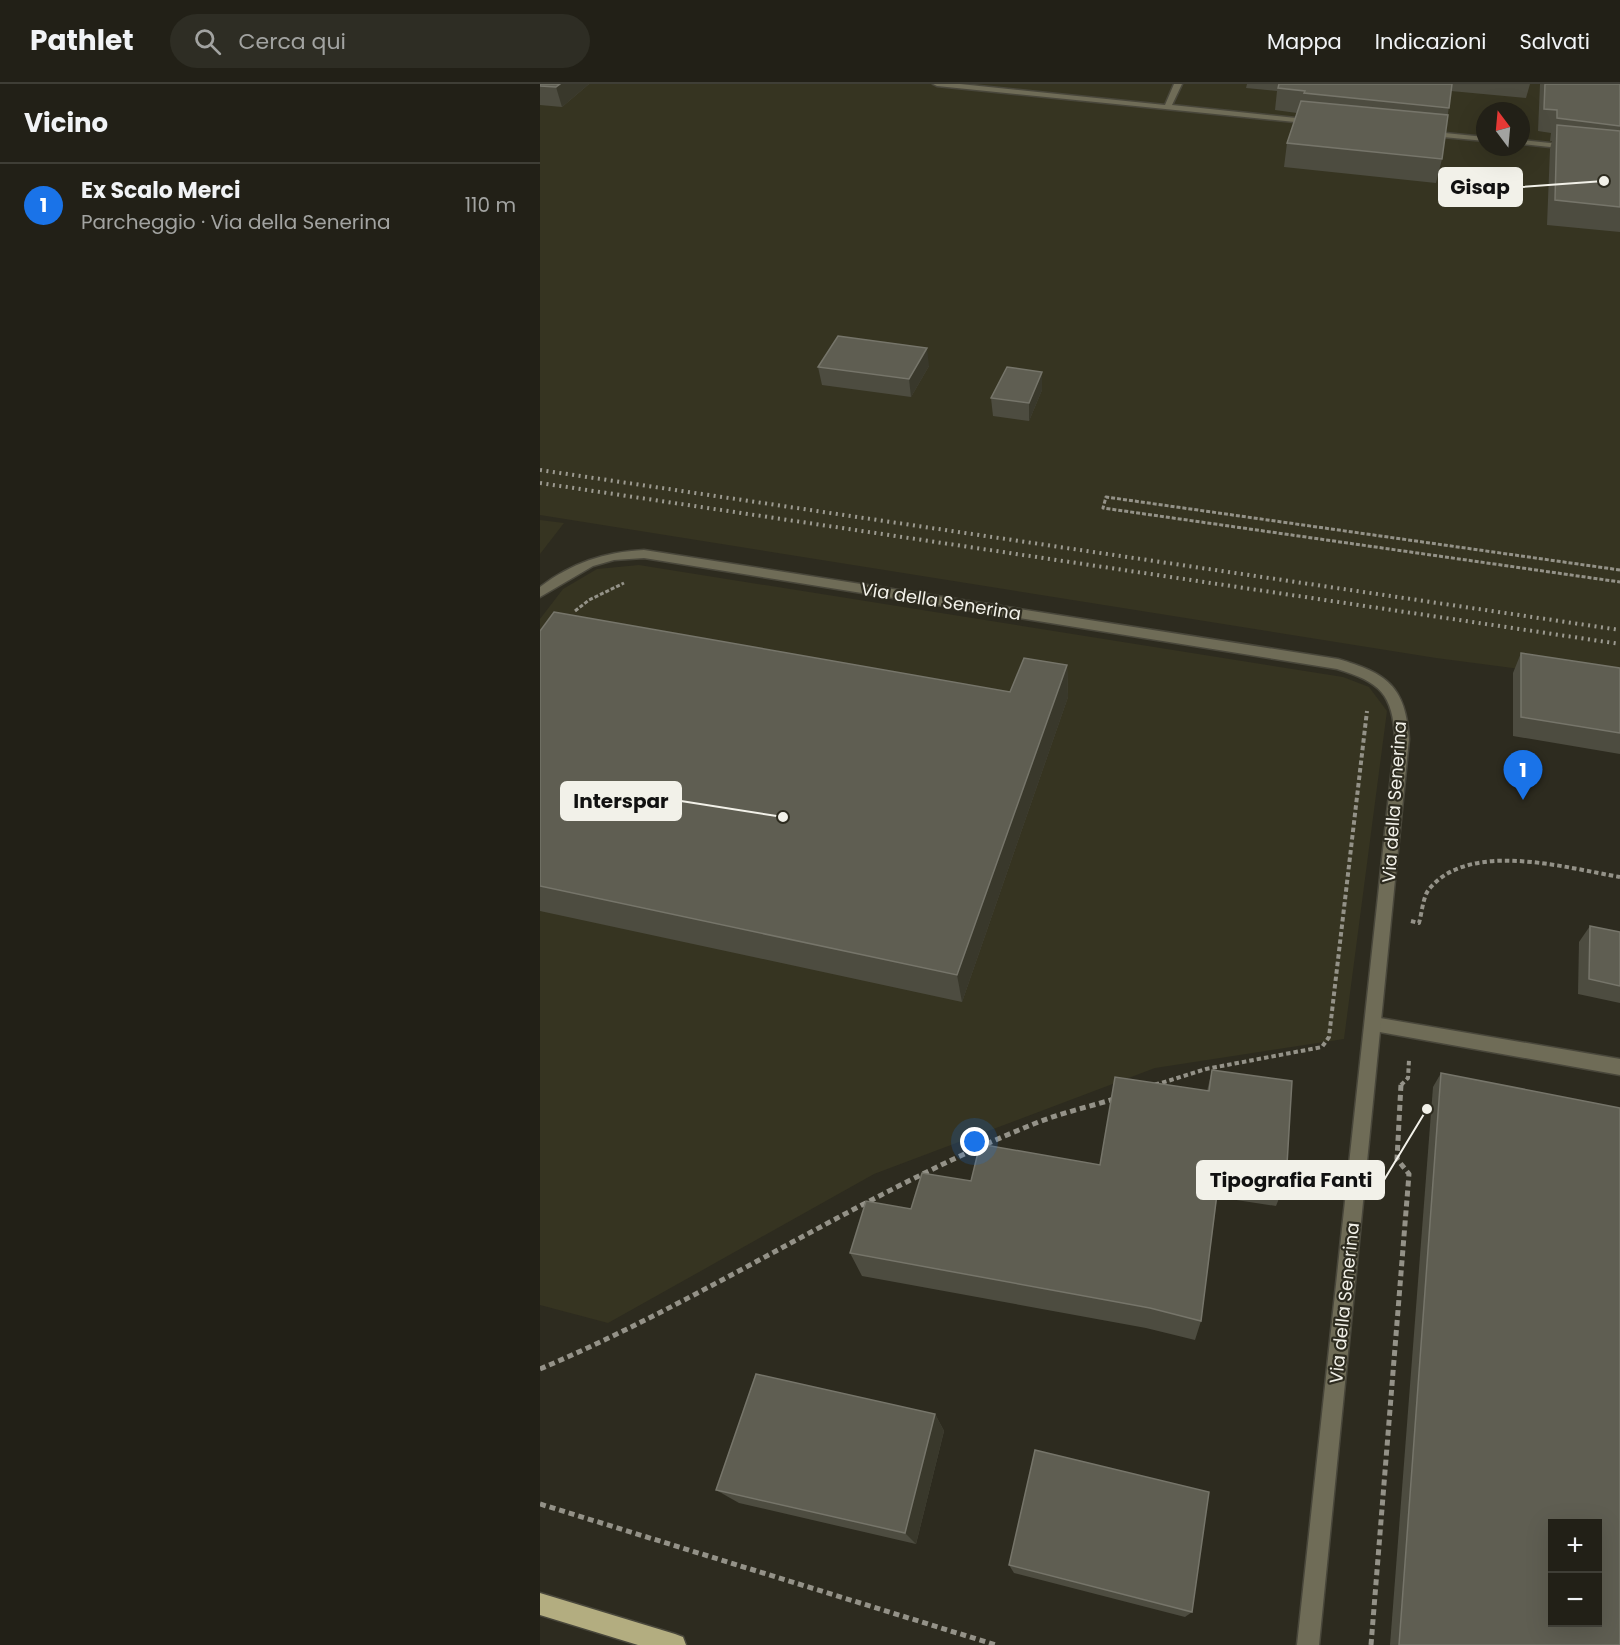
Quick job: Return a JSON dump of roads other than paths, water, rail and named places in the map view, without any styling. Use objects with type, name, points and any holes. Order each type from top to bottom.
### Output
[{"type":"main road","points":[[540,1604],[675,1645]]},
{"type":"street","points":[[936,84],[1320,123]]},
{"type":"street","points":[[1167,108],[1178,84]]},
{"type":"street","points":[[1414,132],[1476,138]]},
{"type":"street","points":[[1530,143],[1576,147]]},
{"type":"street","name":"Via della Senerina","points":[[540,593],[564,574],[593,560],[619,554],[644,554],[1327,662],[1362,671],[1387,687],[1400,706],[1402,723],[1374,1024],[1308,1645]]},
{"type":"street","points":[[1374,1024],[1620,1067]]},
{"type":"railway","points":[[540,470],[1620,630]]},
{"type":"railway","points":[[540,483],[1620,644]]},
{"type":"place","name":"Gisap","points":[[1604,181]]},
{"type":"place","name":"Ex Scalo Merci","points":[[1523,800]]},
{"type":"place","name":"Interspar","points":[[783,817]]},
{"type":"place","name":"Tipografia Fanti","points":[[1427,1109]]}]
